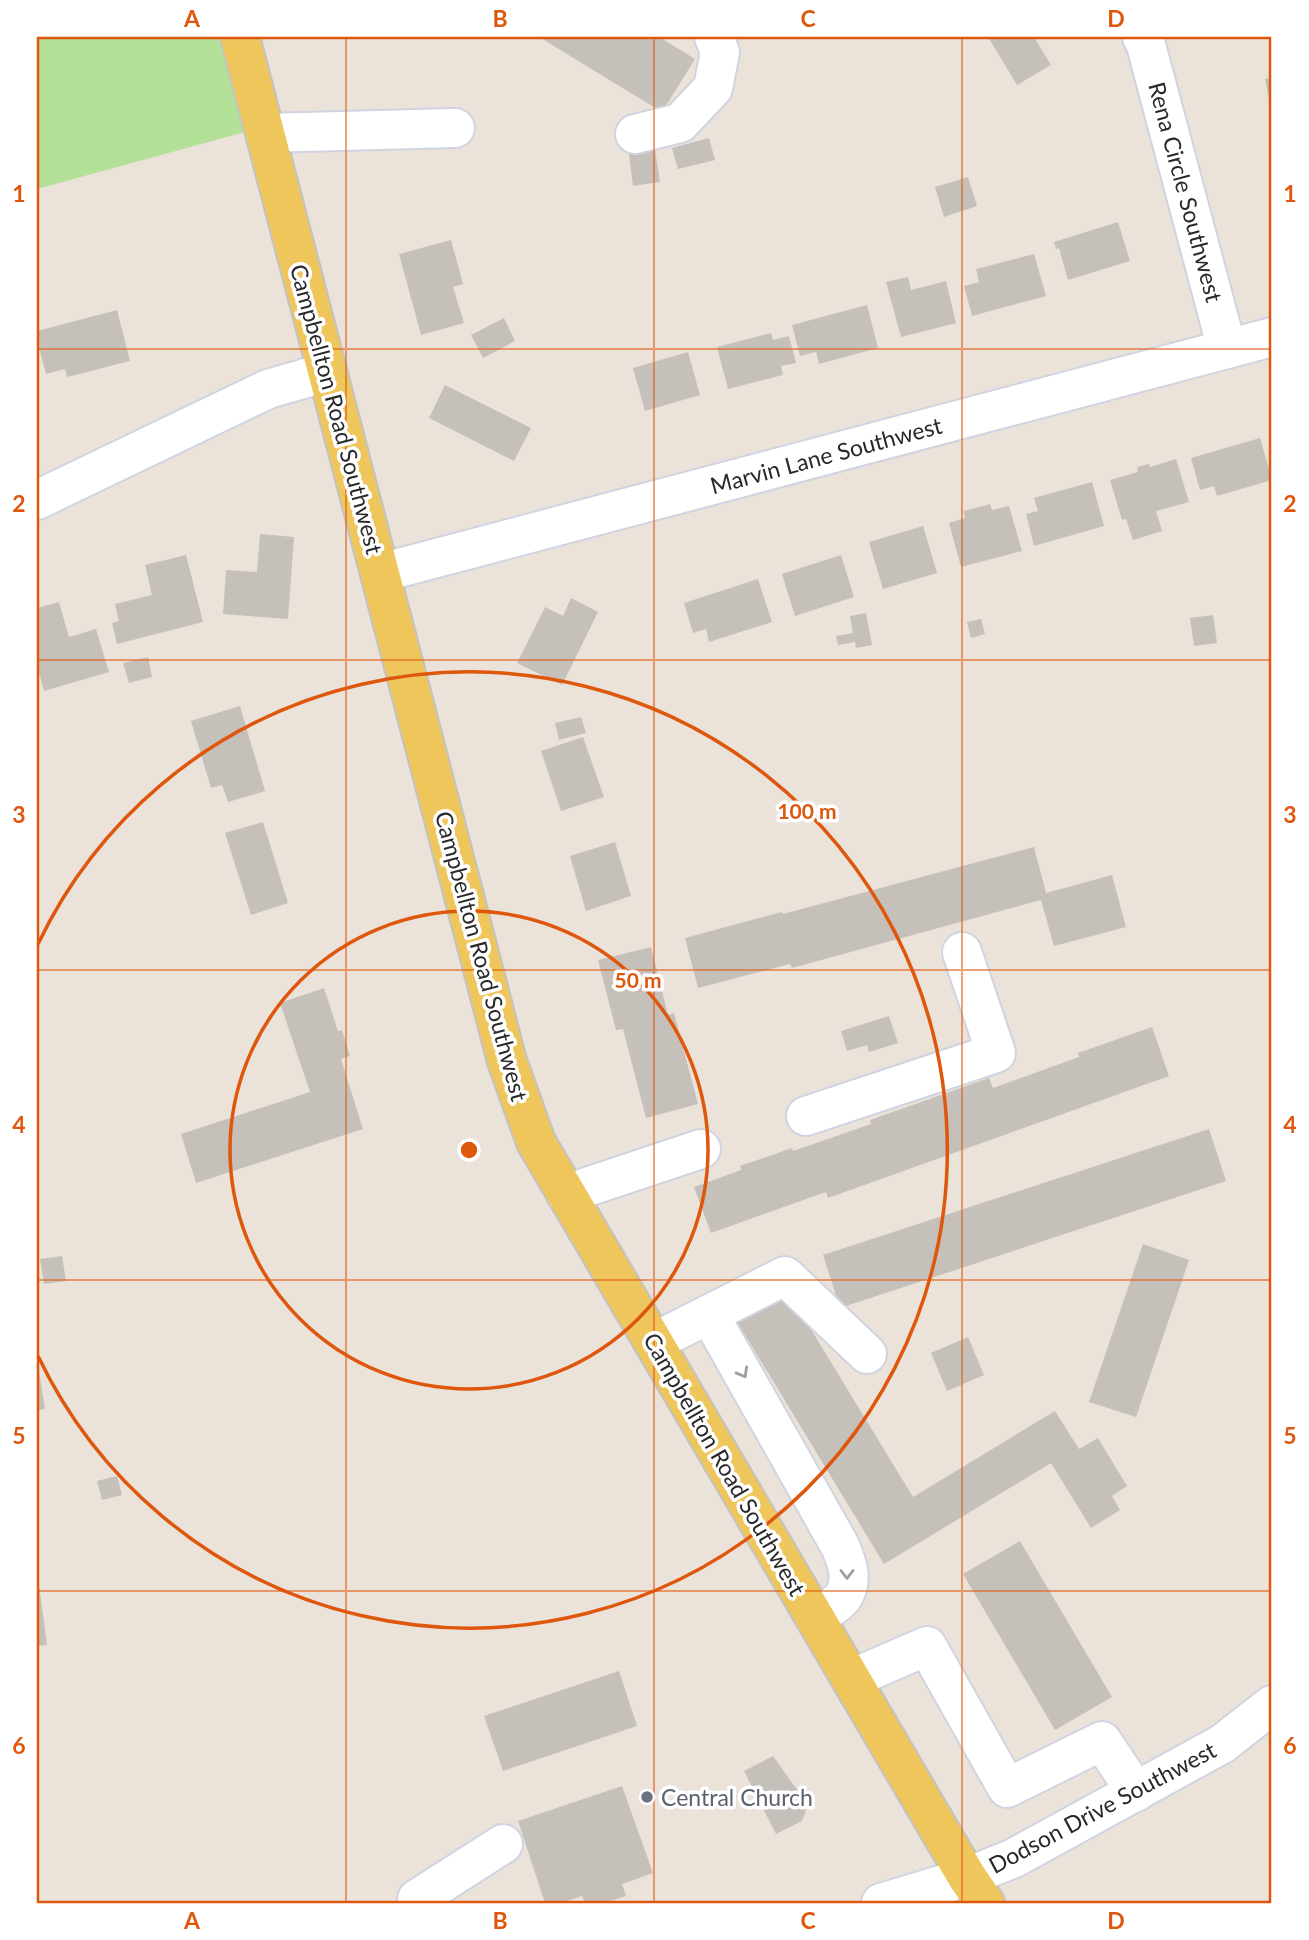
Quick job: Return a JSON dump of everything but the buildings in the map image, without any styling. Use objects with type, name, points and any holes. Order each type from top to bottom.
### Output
[{"type":"main road","name":"Campbellton Road Southwest","points":[[240,37],[507,1061],[536,1142],[976,1890]]},
{"type":"street","points":[[635,134],[680,123],[713,88],[720,52],[714,37]]},
{"type":"street","name":"Rena Circle Southwest","points":[[1142,37],[1227,349]]},
{"type":"street","points":[[265,133],[455,128]]},
{"type":"street","name":"Marvin Lane Southwest","points":[[380,573],[1272,337]]},
{"type":"street","points":[[37,500],[268,389],[327,372]]},
{"type":"street","points":[[806,1116],[996,1053],[962,952]]},
{"type":"street","points":[[566,1194],[701,1149]]},
{"type":"street","points":[[654,1342],[785,1276],[867,1354]]},
{"type":"street","points":[[709,1314],[840,1546],[848,1565],[849,1581],[842,1598],[815,1618]]},
{"type":"street","points":[[851,1679],[927,1646],[1007,1788],[1101,1741],[1136,1792]]},
{"type":"street","name":"Dodson Drive Southwest","points":[[881,1903],[976,1890],[1014,1858],[1222,1744],[1272,1705]]},
{"type":"street","points":[[417,1899],[503,1844]]},
{"type":"green space","points":[[37,37],[230,37],[260,128],[37,189]]},
{"type":"place","name":"Central Church","points":[[647,1797]]}]
